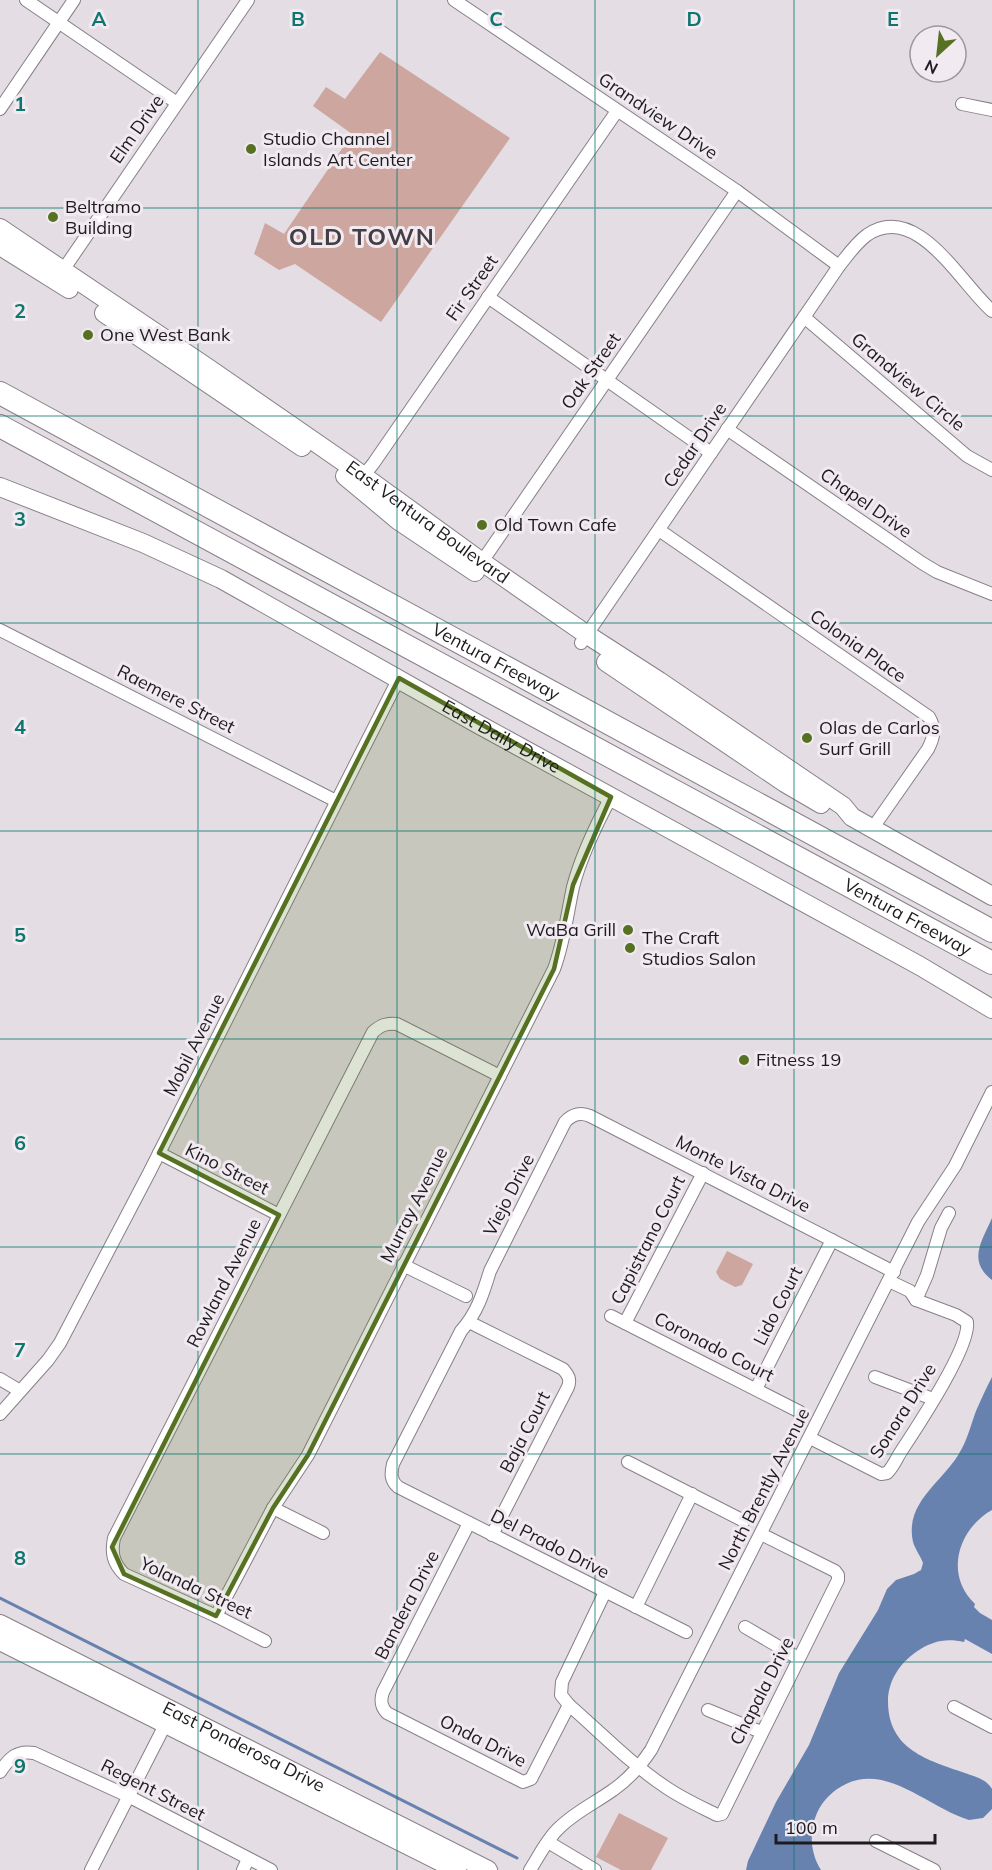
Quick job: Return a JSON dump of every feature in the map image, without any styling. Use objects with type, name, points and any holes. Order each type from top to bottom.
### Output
[{"type":"highway","points":[[0,381],[72,432]]},
{"type":"highway","name":"Ventura Freeway","points":[[0,393],[992,931]]},
{"type":"highway","name":"Ventura Freeway","points":[[0,426],[992,963]]},
{"type":"highway","points":[[0,442],[20,452],[98,480]]},
{"type":"highway","points":[[937,933],[992,974]]},
{"type":"main road","name":"East Ventura Boulevard","points":[[0,228],[59,275]]},
{"type":"main road","name":"East Ventura Boulevard","points":[[0,246],[59,275],[208,368],[478,567],[584,639],[659,681],[843,806],[852,817],[992,896]]},
{"type":"main road","name":"East Daily Drive","points":[[1,490],[101,526],[191,564],[220,579],[920,966],[992,1009]]},
{"type":"main road","name":"East Ponderosa Drive","points":[[0,1624],[488,1870]]},
{"type":"main road","name":"East Ponderosa Drive","points":[[0,1641],[457,1870]]},
{"type":"street","points":[[26,0],[177,103]]},
{"type":"street","points":[[0,108],[74,0]]},
{"type":"street","name":"Elm Drive","points":[[59,275],[248,0]]},
{"type":"street","name":"Grandview Drive","points":[[454,0],[737,191],[839,266]]},
{"type":"street","points":[[962,104],[992,110]]},
{"type":"street","name":"Fir Street","points":[[359,481],[374,464],[617,111]]},
{"type":"street","name":"Oak Street","points":[[478,567],[737,191]]},
{"type":"street","name":"Cedar Drive","points":[[584,639],[839,266],[866,236],[888,227],[903,228],[926,240],[992,311]]},
{"type":"street","points":[[488,297],[711,453]]},
{"type":"street","name":"Grandview Circle","points":[[804,317],[967,456],[992,470]]},
{"type":"street","name":"Chapel Drive","points":[[727,429],[922,563],[992,594]]},
{"type":"street","name":"Colonia Place","points":[[659,530],[929,717],[934,730],[928,749],[872,829]]},
{"type":"street","name":"Raemere Street","points":[[0,630],[336,801]]},
{"type":"street","name":"Mobil Avenue","points":[[0,1414],[48,1360],[60,1343],[159,1153],[399,678]]},
{"type":"street","name":"Murray Avenue","points":[[216,1616],[273,1508],[308,1455],[555,969],[573,885],[611,797]]},
{"type":"street","name":"Rowland Avenue","points":[[115,1563],[112,1547],[114,1538],[370,1036],[382,1025],[389,1023],[404,1026],[500,1076]]},
{"type":"street","name":"North Brently Avenue","points":[[530,1870],[557,1829],[575,1814],[614,1790],[639,1767],[667,1721],[922,1216],[955,1166],[992,1092]]},
{"type":"street","name":"Monte Vista Drive","points":[[574,1115],[590,1116],[832,1240],[891,1277],[910,1291],[916,1300],[956,1315],[967,1322]]},
{"type":"street","name":"Viejo Drive","points":[[469,1322],[483,1296],[490,1271],[565,1122],[574,1115]]},
{"type":"street","name":"Kino Street","points":[[159,1153],[279,1215]]},
{"type":"street","name":"Capistrano Court","points":[[625,1323],[703,1173]]},
{"type":"street","points":[[916,1300],[927,1275],[941,1228],[949,1213]]},
{"type":"street","name":"Lido Court","points":[[756,1389],[832,1240]]},
{"type":"street","points":[[403,1265],[466,1296]]},
{"type":"street","name":"Coronado Court","points":[[611,1316],[800,1412]]},
{"type":"street","name":"Del Prado Drive","points":[[469,1322],[461,1331],[393,1464],[391,1476],[393,1483],[686,1632]]},
{"type":"street","name":"Baja Court","points":[[469,1322],[563,1369],[569,1380],[568,1387],[492,1535]]},
{"type":"street","name":"Sonora Drive","points":[[810,1438],[881,1474],[887,1473],[945,1380],[963,1343],[967,1322]]},
{"type":"street","points":[[875,1377],[933,1399]]},
{"type":"street","points":[[0,1379],[20,1391]]},
{"type":"street","points":[[628,1462],[744,1521]]},
{"type":"street","points":[[636,1607],[692,1494]]},
{"type":"street","points":[[273,1508],[323,1533]]},
{"type":"street","name":"Bandera Drive","points":[[381,1703],[383,1692],[469,1523]]},
{"type":"street","name":"Chapala Drive","points":[[639,1767],[677,1795],[717,1815],[722,1814],[838,1580],[835,1571],[761,1534]]},
{"type":"street","name":"Yolanda Street","points":[[115,1563],[124,1574],[265,1641]]},
{"type":"street","points":[[605,1592],[562,1682],[561,1695],[569,1705],[639,1767]]},
{"type":"street","points":[[745,1627],[798,1658]]},
{"type":"street","name":"Onda Drive","points":[[381,1703],[387,1713],[523,1782],[531,1779],[569,1705]]},
{"type":"street","points":[[954,1707],[992,1727]]},
{"type":"street","points":[[708,1710],[761,1732]]},
{"type":"street","points":[[90,1870],[165,1725]]},
{"type":"street","name":"Regent Street","points":[[0,1772],[5,1764],[17,1754],[25,1751],[34,1753],[128,1796],[245,1864],[271,1870]]},
{"type":"street","points":[[876,1841],[934,1870]]},
{"type":"street","points":[[548,1842],[595,1870]]},
{"type":"highlighted area","points":[[399,678],[611,797],[573,885],[554,969],[308,1455],[273,1508],[216,1616],[124,1574],[112,1547],[279,1215],[159,1153]]},
{"type":"shaded area","points":[[380,52],[510,138],[381,322],[295,264],[279,270],[254,254],[265,223],[284,234],[352,134],[313,106],[326,87],[345,99]]},
{"type":"shaded area","points":[[727,1251],[753,1264],[742,1285],[735,1287],[720,1279],[716,1272]]},
{"type":"shaded area","points":[[619,1813],[668,1838],[651,1870],[621,1870],[596,1857]]},
{"type":"water","points":[[992,1218],[992,1280],[984,1273],[978,1258],[981,1243]]},
{"type":"water","points":[[992,1377],[992,1510],[980,1518],[964,1540],[959,1553],[958,1567],[960,1580],[965,1592],[975,1604],[974,1607],[992,1620],[992,1654],[965,1639],[964,1642],[939,1641],[928,1645],[910,1656],[900,1667],[890,1686],[888,1701],[890,1718],[903,1742],[924,1757],[987,1783],[992,1789],[992,1809],[983,1818],[969,1820],[893,1783],[862,1779],[837,1789],[819,1808],[813,1827],[812,1842],[821,1870],[746,1870],[748,1861],[776,1802],[809,1745],[839,1673],[878,1610],[887,1589],[896,1580],[921,1570],[923,1563],[913,1542],[914,1515],[920,1503],[961,1450]]},
{"type":"waterway","points":[[0,1598],[517,1858]]},
{"type":"place","name":"Studio Channel Islands Art Center","points":[[251,149]]},
{"type":"place","name":"Beltramo Building","points":[[53,217]]},
{"type":"place","name":"One West Bank","points":[[88,335]]},
{"type":"place","name":"Old Town Cafe","points":[[482,525]]},
{"type":"place","name":"Olas de Carlos Surf Grill","points":[[807,738]]},
{"type":"place","name":"WaBa Grill","points":[[628,930]]},
{"type":"place","name":"The Craft Studios Salon","points":[[630,948]]},
{"type":"place","name":"Fitness 19","points":[[744,1060]]},
{"type":"district","name":"OLD TOWN","points":[[362,237]]}]
